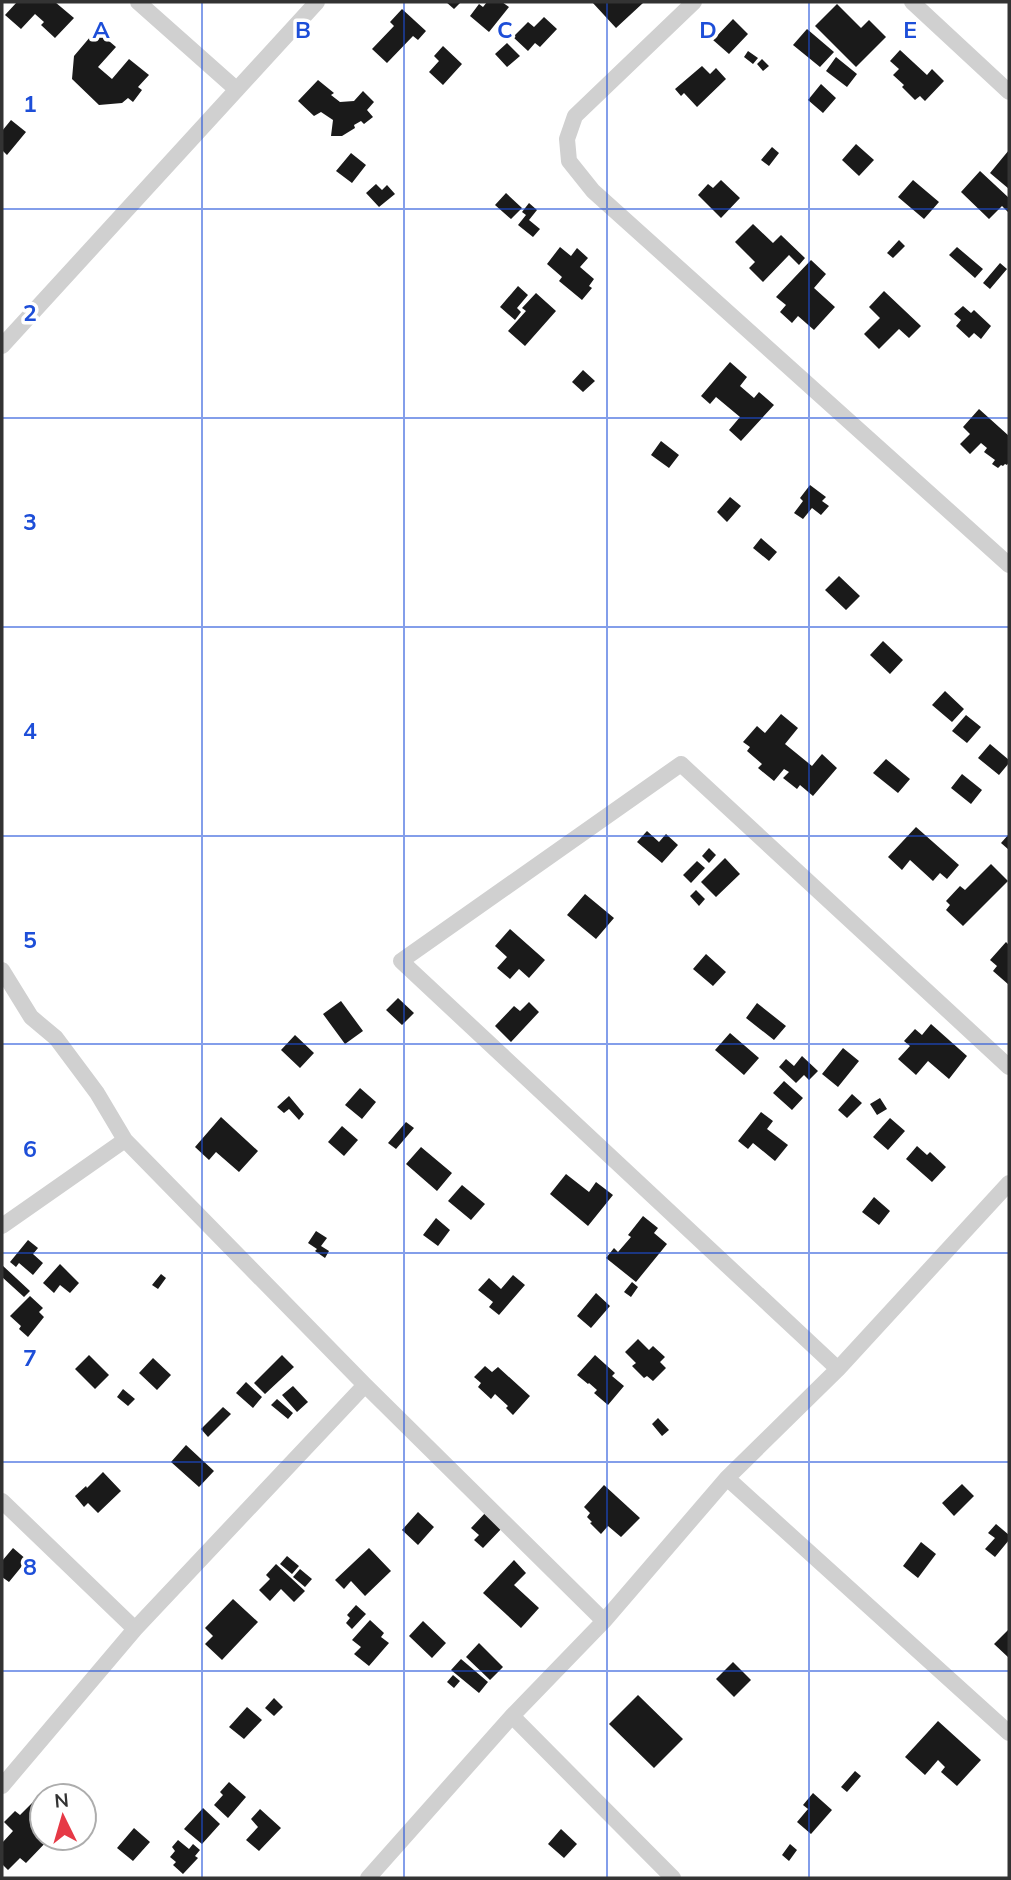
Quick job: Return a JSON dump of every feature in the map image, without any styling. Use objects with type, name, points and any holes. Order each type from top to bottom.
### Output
[{"type":"street","points":[[138,2],[236,89]]},
{"type":"street","points":[[2,346],[317,2]]},
{"type":"street","points":[[694,2],[575,116],[567,139],[569,161],[593,191],[1009,565]]},
{"type":"street","points":[[912,2],[1009,92]]},
{"type":"street","points":[[838,1369],[401,961],[681,764],[1009,1067]]},
{"type":"street","points":[[2,970],[31,1017],[56,1038],[97,1093],[125,1140],[365,1385],[604,1621]]},
{"type":"street","points":[[2,1226],[125,1140]]},
{"type":"street","points":[[368,1878],[512,1716],[604,1621],[727,1478],[838,1369],[1009,1184]]},
{"type":"street","points":[[2,1786],[135,1629],[365,1385]]},
{"type":"street","points":[[727,1478],[1009,1733]]},
{"type":"street","points":[[2,1501],[135,1629]]},
{"type":"street","points":[[512,1716],[673,1878]]},
{"type":"building","points":[[17,2],[55,2],[74,18],[55,38],[41,25],[44,22],[35,14],[21,29],[5,15]]},
{"type":"building","points":[[446,2],[461,2],[454,9]]},
{"type":"building","points":[[487,2],[502,2],[509,7],[489,32],[470,16],[479,4],[483,7]]},
{"type":"building","points":[[592,2],[642,2],[643,3],[616,28]]},
{"type":"building","points":[[837,4],[861,28],[869,20],[886,37],[856,67],[815,26]]},
{"type":"building","points":[[402,9],[426,31],[418,40],[413,36],[387,63],[372,49],[394,26],[390,22]]},
{"type":"building","points":[[544,17],[557,29],[540,47],[535,43],[528,51],[513,37],[528,22],[534,27]]},
{"type":"building","points":[[733,19],[748,34],[729,54],[713,40]]},
{"type":"building","points":[[807,29],[834,52],[820,67],[793,45]]},
{"type":"building","points":[[96,30],[116,47],[98,67],[112,79],[129,59],[149,75],[138,87],[142,90],[133,102],[128,98],[122,103],[99,105],[72,79],[74,56]]},
{"type":"building","points":[[507,43],[520,56],[507,67],[495,54]]},
{"type":"building","points":[[443,46],[462,64],[443,85],[429,72],[439,61],[434,56]]},
{"type":"building","points":[[900,50],[927,75],[932,69],[944,81],[925,101],[920,96],[915,100],[893,75],[899,69],[890,61]]},
{"type":"building","points":[[748,51],[758,58],[753,64],[744,57]]},
{"type":"building","points":[[836,57],[857,74],[847,87],[826,71]]},
{"type":"building","points":[[762,59],[769,66],[763,71],[757,64]]},
{"type":"building","points":[[702,66],[710,74],[716,68],[726,79],[697,107],[684,93],[681,96],[675,89]]},
{"type":"building","points":[[318,80],[334,93],[331,95],[340,102],[354,101],[363,91],[374,102],[367,110],[373,117],[364,124],[361,121],[354,125],[355,128],[342,136],[331,136],[333,120],[321,112],[314,116],[298,101]]},
{"type":"building","points":[[821,84],[836,98],[823,113],[808,100]]},
{"type":"building","points":[[11,120],[26,132],[7,155],[2,150],[2,131]]},
{"type":"building","points":[[856,144],[874,160],[859,176],[842,160]]},
{"type":"building","points":[[772,147],[779,153],[769,166],[761,160]]},
{"type":"building","points":[[1009,150],[1009,189],[990,173]]},
{"type":"building","points":[[351,153],[366,165],[352,183],[336,171]]},
{"type":"building","points":[[980,171],[1009,198],[1009,213],[1002,206],[989,219],[961,192]]},
{"type":"building","points":[[721,180],[740,198],[721,218],[698,195],[708,184],[713,188]]},
{"type":"building","points":[[913,180],[939,202],[924,219],[898,197]]},
{"type":"building","points":[[376,184],[382,190],[387,185],[395,194],[379,207],[366,193]]},
{"type":"building","points":[[506,193],[522,208],[511,219],[495,205]]},
{"type":"building","points":[[529,203],[537,210],[529,220],[540,229],[533,237],[518,225],[526,215],[522,212]]},
{"type":"building","points":[[753,224],[773,243],[781,235],[805,258],[799,265],[789,255],[763,282],[749,268],[755,262],[735,242]]},
{"type":"building","points":[[899,240],[905,246],[893,258],[887,253]]},
{"type":"building","points":[[560,247],[571,256],[577,248],[588,258],[580,267],[594,279],[589,286],[592,288],[582,300],[559,281],[562,277],[547,264]]},
{"type":"building","points":[[957,247],[983,269],[975,278],[949,255]]},
{"type":"building","points":[[811,260],[826,274],[814,288],[835,307],[814,330],[798,316],[792,323],[780,312],[786,305],[776,297]]},
{"type":"building","points":[[1000,263],[1007,269],[990,289],[983,283]]},
{"type":"building","points":[[518,286],[528,295],[517,308],[521,312],[515,320],[500,307]]},
{"type":"building","points":[[884,291],[921,326],[909,338],[899,329],[879,349],[864,334],[880,318],[869,307]]},
{"type":"building","points":[[536,293],[556,311],[525,346],[508,331],[526,311],[522,308]]},
{"type":"building","points":[[963,306],[971,313],[974,310],[991,326],[981,339],[974,333],[969,338],[956,326],[961,320],[954,314]]},
{"type":"building","points":[[730,362],[747,377],[740,386],[754,398],[759,392],[774,405],[741,441],[729,430],[740,417],[716,397],[710,404],[701,396]]},
{"type":"building","points":[[583,370],[595,381],[583,392],[572,382]]},
{"type":"building","points":[[979,409],[1009,436],[1007,465],[998,468],[992,464],[995,460],[984,452],[987,448],[981,443],[970,454],[960,444],[970,434],[963,427]]},
{"type":"building","points":[[661,441],[679,455],[669,468],[651,455]]},
{"type":"building","points":[[810,485],[826,497],[822,501],[829,506],[821,515],[812,508],[803,519],[794,513],[803,501],[800,498]]},
{"type":"building","points":[[730,497],[741,506],[727,522],[717,512]]},
{"type":"building","points":[[761,538],[777,552],[769,561],[753,548]]},
{"type":"building","points":[[839,576],[860,596],[846,610],[825,590]]},
{"type":"building","points":[[883,641],[903,660],[890,674],[870,655]]},
{"type":"building","points":[[945,691],[964,709],[952,722],[932,705]]},
{"type":"building","points":[[781,714],[798,728],[785,744],[812,766],[822,754],[837,768],[813,796],[800,785],[797,789],[783,778],[789,772],[784,769],[774,781],[758,768],[762,764],[747,751],[750,747],[743,742],[757,726],[765,733]]},
{"type":"building","points":[[966,715],[981,727],[967,743],[952,731]]},
{"type":"building","points":[[990,744],[1009,760],[999,775],[978,758]]},
{"type":"building","points":[[886,759],[910,779],[898,793],[873,773]]},
{"type":"building","points":[[962,774],[982,790],[971,804],[951,788]]},
{"type":"building","points":[[916,827],[959,865],[947,879],[940,873],[933,881],[910,860],[902,870],[888,857]]},
{"type":"building","points":[[647,831],[659,842],[666,834],[678,845],[662,863],[637,842]]},
{"type":"building","points":[[1009,834],[1009,850],[1001,843]]},
{"type":"building","points":[[709,848],[716,855],[709,863],[702,856]]},
{"type":"building","points":[[725,858],[740,874],[716,897],[701,882]]},
{"type":"building","points":[[697,861],[705,868],[691,883],[683,875]]},
{"type":"building","points":[[991,864],[1008,881],[963,926],[946,910],[950,905],[946,901],[960,886],[965,890]]},
{"type":"building","points":[[696,890],[705,899],[699,906],[690,896]]},
{"type":"building","points":[[585,894],[614,918],[596,939],[567,915]]},
{"type":"building","points":[[510,929],[545,960],[529,978],[519,969],[510,979],[497,968],[507,957],[495,946]]},
{"type":"building","points":[[1006,942],[1009,945],[1009,985],[993,971],[997,966],[990,960]]},
{"type":"building","points":[[706,954],[726,972],[713,986],[693,969]]},
{"type":"building","points":[[398,998],[414,1013],[402,1025],[386,1010]]},
{"type":"building","points":[[341,1001],[363,1031],[345,1044],[323,1014]]},
{"type":"building","points":[[529,1002],[539,1012],[511,1042],[495,1026],[514,1006],[520,1011]]},
{"type":"building","points":[[757,1003],[786,1026],[774,1040],[746,1018]]},
{"type":"building","points":[[931,1024],[967,1056],[949,1079],[928,1061],[916,1075],[898,1059],[910,1046],[904,1041],[915,1029],[922,1035]]},
{"type":"building","points":[[730,1033],[759,1058],[744,1075],[715,1050]]},
{"type":"building","points":[[295,1035],[314,1053],[300,1068],[281,1050]]},
{"type":"building","points":[[843,1048],[859,1061],[838,1087],[822,1074]]},
{"type":"building","points":[[802,1056],[818,1071],[809,1080],[804,1075],[796,1083],[779,1067],[786,1059],[794,1066]]},
{"type":"building","points":[[784,1081],[803,1098],[792,1110],[773,1093]]},
{"type":"building","points":[[360,1088],[376,1102],[362,1119],[345,1105]]},
{"type":"building","points":[[852,1094],[862,1103],[847,1118],[838,1110]]},
{"type":"building","points":[[289,1096],[304,1114],[299,1120],[289,1109],[284,1113],[277,1107]]},
{"type":"building","points":[[880,1098],[887,1109],[877,1115],[870,1104]]},
{"type":"building","points":[[761,1112],[773,1121],[767,1129],[788,1145],[775,1161],[753,1143],[748,1149],[738,1141]]},
{"type":"building","points":[[221,1117],[258,1151],[239,1172],[216,1152],[209,1160],[195,1147]]},
{"type":"building","points":[[890,1118],[905,1131],[888,1150],[873,1137]]},
{"type":"building","points":[[406,1122],[414,1128],[396,1149],[388,1143]]},
{"type":"building","points":[[342,1126],[358,1140],[344,1156],[328,1142]]},
{"type":"building","points":[[917,1146],[927,1155],[930,1152],[946,1167],[932,1182],[906,1159]]},
{"type":"building","points":[[421,1147],[452,1173],[437,1191],[406,1164]]},
{"type":"building","points":[[566,1174],[589,1192],[596,1182],[613,1195],[588,1226],[550,1194]]},
{"type":"building","points":[[462,1185],[485,1204],[471,1220],[448,1201]]},
{"type":"building","points":[[874,1197],[890,1211],[879,1225],[862,1212]]},
{"type":"building","points":[[643,1216],[658,1228],[654,1233],[667,1244],[636,1282],[606,1258],[614,1248],[618,1252],[631,1237],[628,1235]]},
{"type":"building","points":[[436,1218],[450,1230],[438,1246],[423,1235]]},
{"type":"building","points":[[316,1231],[327,1238],[321,1246],[329,1251],[325,1258],[308,1243]]},
{"type":"building","points":[[28,1240],[38,1248],[33,1254],[43,1263],[33,1275],[19,1263],[16,1267],[10,1262]]},
{"type":"building","points":[[60,1264],[79,1283],[70,1293],[60,1285],[54,1293],[43,1283]]},
{"type":"building","points":[[2,1265],[30,1291],[24,1297],[2,1277]]},
{"type":"building","points":[[161,1274],[166,1278],[158,1289],[152,1285]]},
{"type":"building","points":[[513,1275],[525,1285],[499,1315],[489,1307],[493,1302],[478,1290],[489,1278],[501,1289]]},
{"type":"building","points":[[632,1282],[638,1287],[631,1297],[624,1292]]},
{"type":"building","points":[[596,1293],[610,1306],[591,1328],[577,1316]]},
{"type":"building","points":[[30,1296],[43,1308],[39,1312],[44,1317],[28,1337],[10,1316]]},
{"type":"building","points":[[638,1339],[649,1350],[653,1346],[665,1357],[660,1362],[666,1368],[653,1381],[647,1376],[644,1378],[632,1366],[636,1363],[625,1352]]},
{"type":"building","points":[[89,1355],[109,1375],[95,1389],[75,1369]]},
{"type":"building","points":[[282,1355],[294,1367],[265,1394],[254,1383]]},
{"type":"building","points":[[595,1355],[615,1373],[612,1376],[624,1386],[608,1405],[594,1393],[597,1390],[577,1375]]},
{"type":"building","points":[[153,1358],[171,1375],[157,1390],[139,1373]]},
{"type":"building","points":[[485,1366],[492,1372],[498,1367],[530,1396],[513,1415],[495,1394],[491,1399],[478,1387],[481,1383],[474,1377]]},
{"type":"building","points":[[246,1382],[262,1397],[253,1408],[236,1393]]},
{"type":"building","points":[[293,1386],[308,1402],[297,1412],[282,1395]]},
{"type":"building","points":[[123,1389],[135,1399],[128,1406],[117,1397]]},
{"type":"building","points":[[277,1399],[293,1413],[288,1419],[271,1405]]},
{"type":"building","points":[[223,1407],[231,1414],[208,1437],[201,1429]]},
{"type":"building","points":[[658,1418],[669,1430],[662,1436],[652,1424]]},
{"type":"building","points":[[186,1445],[214,1471],[199,1487],[171,1462]]},
{"type":"building","points":[[103,1472],[121,1491],[98,1513],[88,1503],[84,1507],[75,1496]]},
{"type":"building","points":[[962,1484],[974,1496],[954,1516],[942,1503]]},
{"type":"building","points":[[604,1485],[640,1518],[621,1537],[608,1526],[601,1534],[587,1517],[590,1513],[584,1507]]},
{"type":"building","points":[[487,1511],[504,1526],[483,1548],[474,1540],[479,1535],[471,1528]]},
{"type":"building","points":[[418,1512],[434,1527],[418,1545],[402,1530]]},
{"type":"building","points":[[996,1524],[1009,1535],[1009,1540],[995,1557],[985,1549],[995,1538],[988,1533]]},
{"type":"building","points":[[921,1542],[936,1554],[918,1578],[903,1566]]},
{"type":"building","points":[[13,1548],[27,1560],[9,1582],[2,1577],[2,1561]]},
{"type":"building","points":[[369,1548],[391,1571],[365,1596],[351,1581],[344,1589],[335,1580]]},
{"type":"building","points":[[287,1556],[299,1566],[292,1574],[280,1564]]},
{"type":"building","points":[[514,1560],[526,1573],[514,1585],[539,1608],[521,1628],[483,1593]]},
{"type":"building","points":[[276,1564],[305,1591],[294,1602],[281,1589],[270,1601],[259,1590],[270,1579],[266,1575]]},
{"type":"building","points":[[300,1569],[312,1579],[305,1587],[293,1577]]},
{"type":"building","points":[[233,1599],[258,1622],[222,1660],[205,1644],[213,1636],[205,1628]]},
{"type":"building","points":[[356,1605],[366,1614],[352,1629],[346,1623],[350,1618],[347,1615]]},
{"type":"building","points":[[370,1620],[384,1633],[381,1637],[389,1643],[369,1666],[354,1654],[361,1647],[352,1640]]},
{"type":"building","points":[[423,1621],[446,1643],[432,1658],[409,1636]]},
{"type":"building","points":[[1009,1629],[1009,1658],[994,1644]]},
{"type":"building","points":[[479,1643],[503,1667],[490,1680],[466,1657]]},
{"type":"building","points":[[461,1659],[488,1682],[479,1693],[451,1670]]},
{"type":"building","points":[[733,1662],[751,1680],[734,1697],[716,1679]]},
{"type":"building","points":[[453,1675],[460,1681],[454,1688],[447,1682]]},
{"type":"building","points":[[638,1695],[683,1739],[654,1768],[609,1724]]},
{"type":"building","points":[[274,1698],[283,1707],[274,1716],[265,1708]]},
{"type":"building","points":[[247,1707],[262,1720],[244,1739],[229,1727]]},
{"type":"building","points":[[938,1721],[981,1760],[957,1786],[941,1772],[945,1767],[938,1760],[925,1775],[905,1757]]},
{"type":"building","points":[[855,1771],[861,1776],[847,1792],[841,1787]]},
{"type":"building","points":[[229,1782],[246,1797],[228,1818],[214,1805]]},
{"type":"building","points":[[813,1793],[832,1810],[811,1834],[797,1822],[808,1809],[803,1805]]},
{"type":"building","points":[[28,1807],[28,1852],[37,1852],[26,1863],[20,1858],[8,1870],[2,1864],[2,1843],[13,1831],[4,1822],[15,1811],[20,1815]]},
{"type":"building","points":[[203,1808],[220,1824],[202,1844],[184,1829]]},
{"type":"building","points":[[260,1809],[281,1828],[259,1851],[246,1840],[258,1827],[251,1819]]},
{"type":"building","points":[[134,1828],[150,1842],[133,1861],[117,1848]]},
{"type":"building","points":[[561,1829],[577,1844],[564,1858],[548,1844]]},
{"type":"building","points":[[178,1840],[189,1849],[193,1844],[200,1850],[195,1856],[198,1858],[183,1874],[173,1865],[176,1862],[170,1857],[175,1851],[172,1847]]},
{"type":"building","points":[[790,1844],[797,1850],[789,1861],[782,1855]]}]
